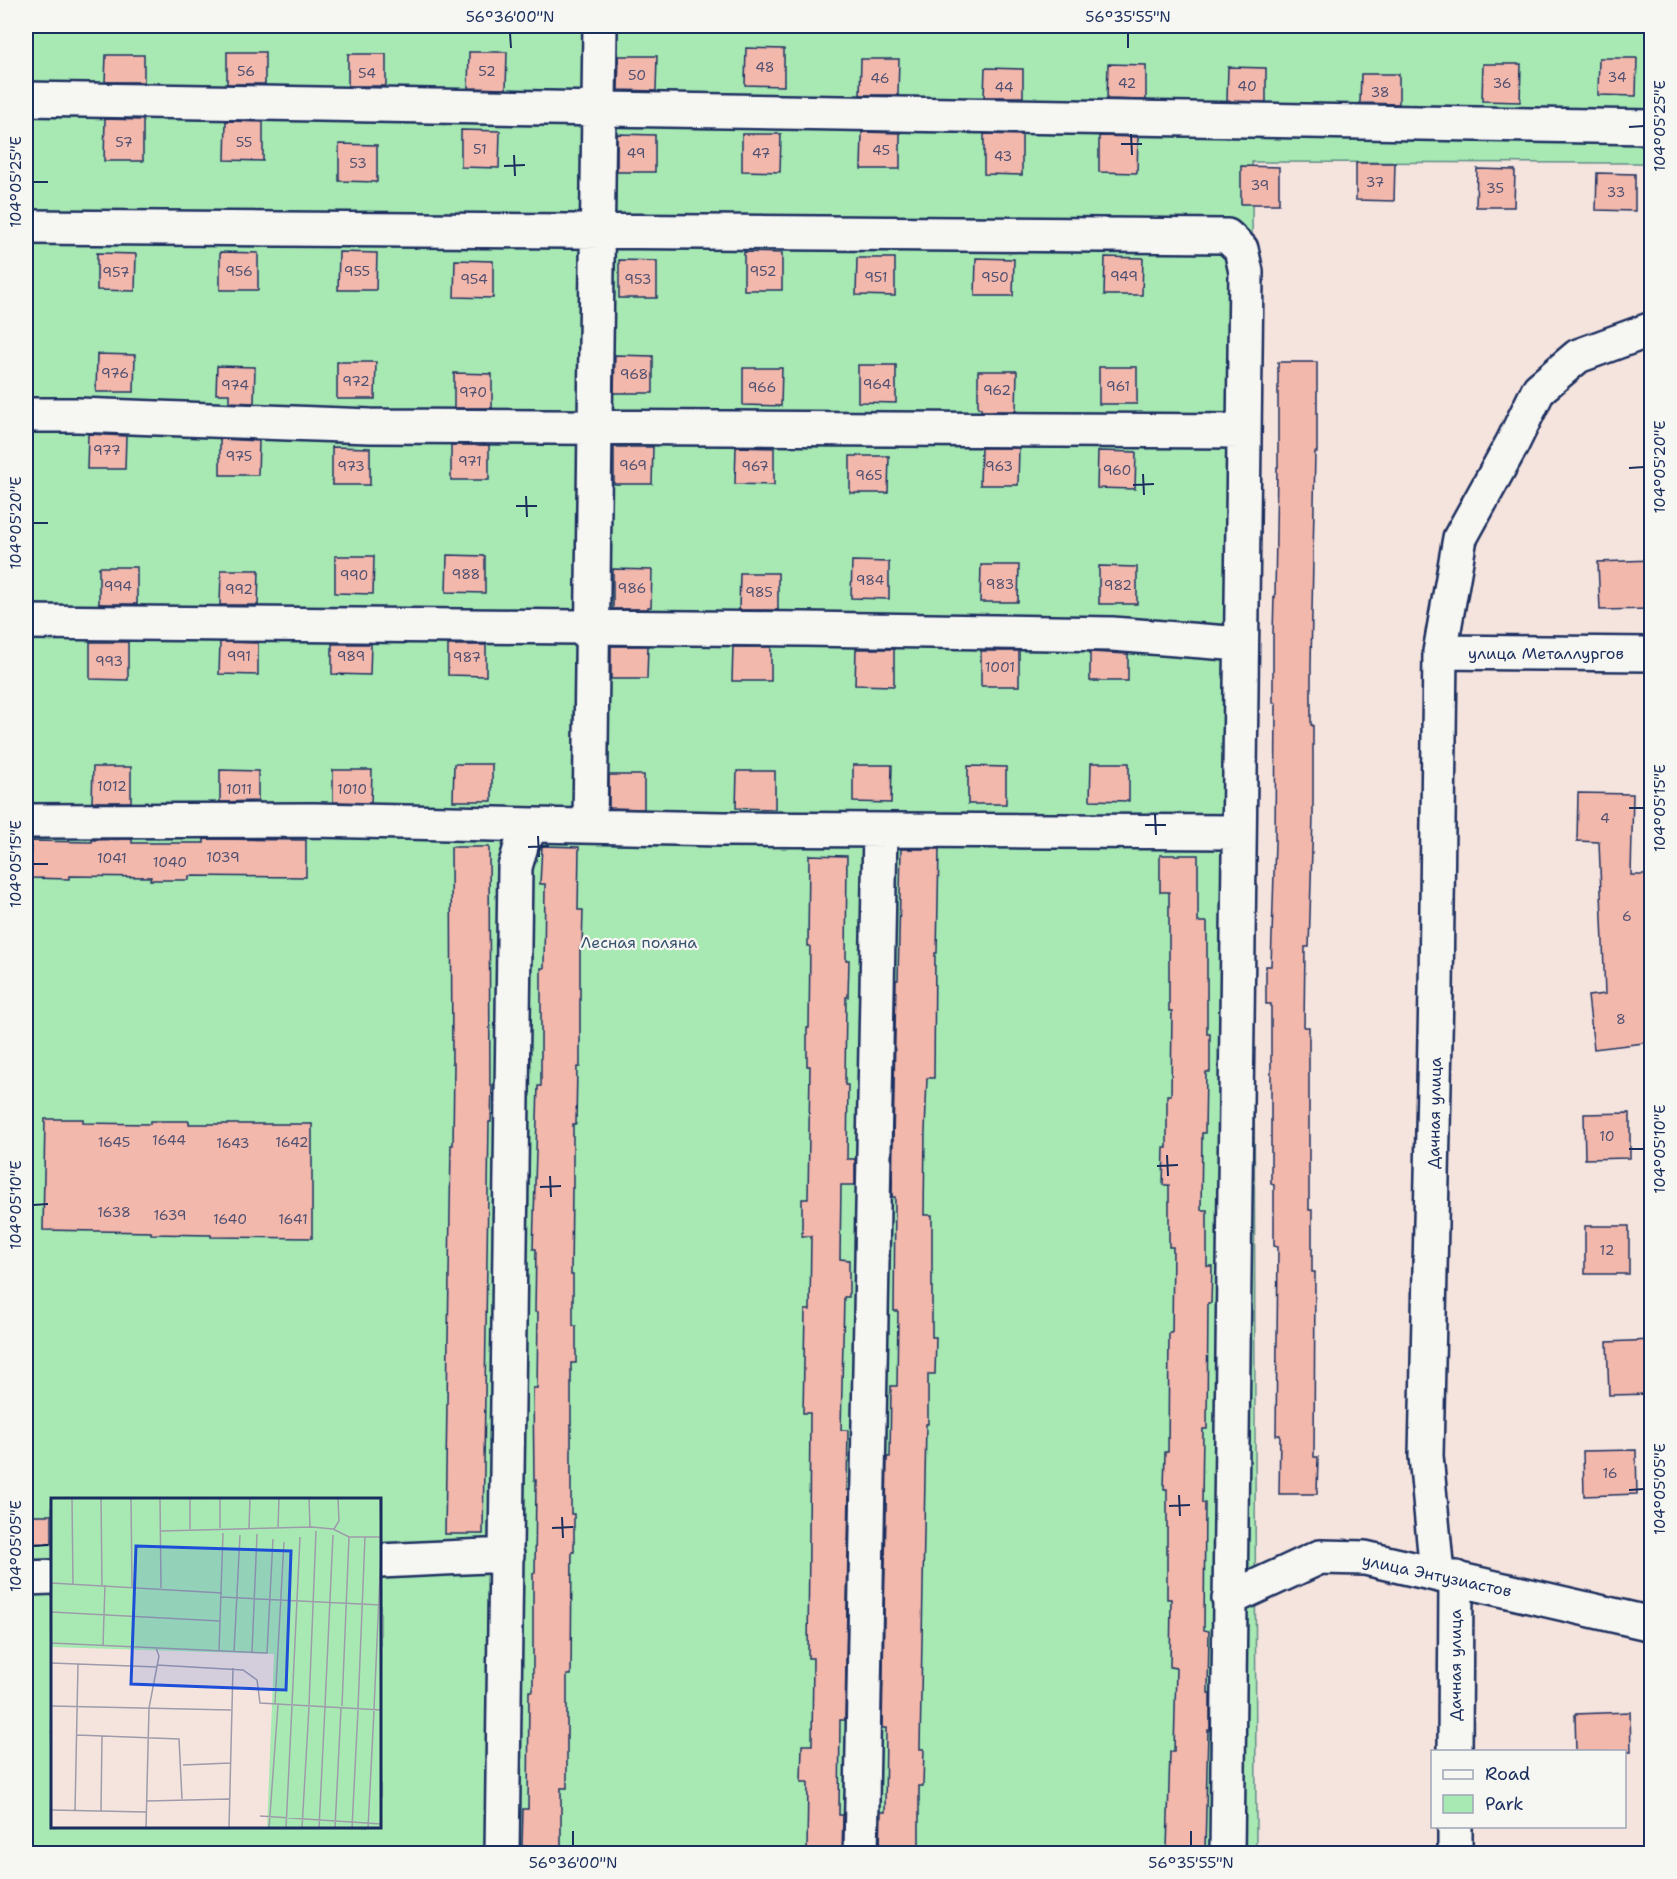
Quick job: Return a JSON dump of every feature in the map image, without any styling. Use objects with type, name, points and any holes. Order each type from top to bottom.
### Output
[{"type":"street","points":[[590,826],[600,26]]},
{"type":"street","points":[[26,99],[1652,127]]},
{"type":"street","points":[[26,227],[1227,236],[1240,249],[1246,272],[1227,1854]]},
{"type":"street","name":"Дачная улица","points":[[1455,1750],[1446,1576],[1426,1456],[1436,991],[1440,652],[1460,538],[1512,444],[1539,389],[1578,356],[1652,329]]},
{"type":"street","points":[[26,415],[370,426],[1244,431]]},
{"type":"street","points":[[26,622],[1112,634],[1241,644]]},
{"type":"street","name":"улица Металлургов","points":[[1440,652],[1652,654]]},
{"type":"street","points":[[26,821],[314,820],[880,830],[1239,832]]},
{"type":"street","points":[[502,1854],[515,867],[522,843],[533,825]]},
{"type":"street","points":[[861,1854],[880,830]]},
{"type":"street","points":[[381,1561],[507,1555]]},
{"type":"street","name":"улица Энтузиастов","points":[[1229,1599],[1320,1557],[1365,1558],[1652,1624]]},
{"type":"street","points":[[26,1578],[51,1577]]},
{"type":"street","points":[[1455,1828],[1455,1854]]},
{"type":"green space","name":"Лесная поляна","points":[[26,26],[1651,26],[1651,163],[1252,162],[1256,1853],[26,1854]]},
{"type":"building","points":[[746,48],[784,49],[784,86],[745,85]]},
{"type":"building","points":[[227,52],[265,52],[265,84],[227,84]]},
{"type":"building","points":[[469,52],[507,52],[506,89],[468,88]]},
{"type":"building","points":[[348,54],[386,54],[386,86],[348,86]]},
{"type":"building","points":[[106,55],[144,55],[144,82],[105,82]]},
{"type":"building","points":[[619,56],[657,56],[656,91],[618,90]]},
{"type":"building","points":[[1599,58],[1637,58],[1636,96],[1598,95]]},
{"type":"building","points":[[861,59],[899,59],[898,95],[860,95]]},
{"type":"building","points":[[1108,64],[1146,65],[1146,100],[1107,99]]},
{"type":"building","points":[[1483,64],[1521,64],[1520,102],[1482,101]]},
{"type":"building","points":[[1228,67],[1266,68],[1266,102],[1227,101]]},
{"type":"building","points":[[985,68],[1023,69],[1023,97],[984,97]]},
{"type":"building","points":[[1361,74],[1399,74],[1399,104],[1360,103]]},
{"type":"building","points":[[105,119],[143,120],[143,161],[104,161]]},
{"type":"building","points":[[226,121],[263,122],[263,161],[225,160]]},
{"type":"building","points":[[461,130],[500,131],[499,168],[461,167]]},
{"type":"building","points":[[862,132],[900,133],[900,169],[861,169]]},
{"type":"building","points":[[617,134],[655,135],[655,172],[617,172]]},
{"type":"building","points":[[742,134],[781,134],[780,172],[742,171]]},
{"type":"building","points":[[984,134],[1022,135],[1022,175],[984,174]]},
{"type":"building","points":[[1099,136],[1138,137],[1137,173],[1099,172]]},
{"type":"building","points":[[339,144],[377,145],[377,182],[339,181]]},
{"type":"building","points":[[1356,163],[1395,163],[1394,201],[1356,200]]},
{"type":"building","points":[[1241,166],[1279,167],[1279,204],[1241,204]]},
{"type":"building","points":[[1477,169],[1515,170],[1514,207],[1476,207]]},
{"type":"building","points":[[1597,173],[1635,174],[1635,211],[1596,210]]},
{"type":"building","points":[[220,252],[258,253],[258,290],[220,290]]},
{"type":"building","points":[[339,252],[377,253],[376,290],[338,290]]},
{"type":"building","points":[[744,252],[782,253],[782,290],[744,290]]},
{"type":"building","points":[[97,253],[136,254],[135,291],[97,290]]},
{"type":"building","points":[[1105,257],[1143,258],[1142,295],[1104,295]]},
{"type":"building","points":[[857,258],[895,258],[895,296],[856,295]]},
{"type":"building","points":[[976,258],[1014,259],[1013,296],[975,296]]},
{"type":"building","points":[[455,260],[493,261],[493,298],[454,297]]},
{"type":"building","points":[[619,260],[657,261],[657,298],[619,298]]},
{"type":"building","points":[[97,354],[135,355],[134,392],[96,392]]},
{"type":"building","points":[[615,355],[653,356],[653,393],[614,393]]},
{"type":"building","points":[[337,362],[376,362],[375,399],[337,399]]},
{"type":"building","points":[[1278,362],[1317,362],[1311,666],[1313,817],[1309,947],[1305,947],[1304,1027],[1309,1027],[1309,1210],[1312,1210],[1312,1272],[1315,1272],[1314,1457],[1318,1457],[1317,1494],[1279,1494],[1280,1435],[1276,1435],[1278,1247],[1274,1246],[1274,1185],[1271,1184],[1271,1004],[1266,1004],[1266,966],[1271,966],[1275,843],[1276,703],[1273,703],[1273,634],[1278,467]]},
{"type":"building","points":[[858,365],[896,365],[896,403],[858,402]]},
{"type":"building","points":[[217,366],[255,367],[254,403],[229,402],[229,394],[216,394]]},
{"type":"building","points":[[1099,367],[1137,367],[1137,404],[1099,404]]},
{"type":"building","points":[[743,368],[782,368],[781,406],[743,405]]},
{"type":"building","points":[[978,371],[1017,371],[1016,411],[981,411],[981,408],[978,408]]},
{"type":"building","points":[[454,373],[492,374],[492,408],[454,408]]},
{"type":"building","points":[[88,434],[126,436],[125,469],[87,469]]},
{"type":"building","points":[[220,439],[259,441],[258,475],[220,475]]},
{"type":"building","points":[[451,445],[489,445],[489,480],[451,480]]},
{"type":"building","points":[[332,447],[370,448],[370,485],[332,485]]},
{"type":"building","points":[[614,447],[653,447],[652,484],[614,484]]},
{"type":"building","points":[[736,447],[774,448],[774,485],[735,484]]},
{"type":"building","points":[[981,448],[1019,448],[1018,485],[980,485]]},
{"type":"building","points":[[1098,451],[1136,452],[1135,489],[1097,488]]},
{"type":"building","points":[[850,456],[889,456],[888,493],[850,493]]},
{"type":"building","points":[[447,555],[485,556],[485,593],[446,592]]},
{"type":"building","points":[[335,556],[374,556],[373,594],[335,593]]},
{"type":"building","points":[[1652,560],[1652,609],[1600,610],[1598,562]]},
{"type":"building","points":[[852,561],[889,562],[889,599],[851,598]]},
{"type":"building","points":[[981,565],[1019,565],[1018,602],[980,602]]},
{"type":"building","points":[[1099,566],[1137,567],[1137,604],[1099,604]]},
{"type":"building","points":[[99,567],[137,567],[137,604],[99,604]]},
{"type":"building","points":[[613,569],[652,570],[651,607],[648,609],[613,609]]},
{"type":"building","points":[[221,570],[259,570],[258,605],[220,605]]},
{"type":"building","points":[[740,573],[778,573],[778,610],[739,610]]},
{"type":"building","points":[[90,642],[128,642],[128,680],[90,679]]},
{"type":"building","points":[[220,642],[258,643],[258,675],[219,674]]},
{"type":"building","points":[[332,644],[371,644],[370,675],[332,674]]},
{"type":"building","points":[[448,645],[486,645],[486,676],[448,675]]},
{"type":"building","points":[[611,646],[648,646],[647,679],[611,679]]},
{"type":"building","points":[[733,647],[771,647],[771,681],[732,681]]},
{"type":"building","points":[[856,649],[894,649],[894,686],[855,685]]},
{"type":"building","points":[[981,651],[1019,651],[1019,686],[981,686]]},
{"type":"building","points":[[1090,652],[1128,654],[1128,681],[1090,681]]},
{"type":"building","points":[[1091,763],[1129,763],[1129,801],[1090,800]]},
{"type":"building","points":[[454,764],[492,764],[492,801],[453,801]]},
{"type":"building","points":[[853,765],[892,765],[891,803],[853,802]]},
{"type":"building","points":[[968,766],[1006,767],[1006,804],[968,804]]},
{"type":"building","points":[[93,767],[131,767],[131,802],[92,802]]},
{"type":"building","points":[[220,770],[258,771],[258,801],[220,802]]},
{"type":"building","points":[[333,770],[372,770],[371,803],[333,802]]},
{"type":"building","points":[[737,771],[775,771],[775,809],[736,808]]},
{"type":"building","points":[[609,775],[644,775],[644,809],[609,808]]},
{"type":"building","points":[[1578,793],[1633,794],[1631,875],[1652,875],[1652,1042],[1594,1049],[1588,996],[1605,994],[1599,842],[1577,841]]},
{"type":"building","points":[[132,839],[132,843],[204,843],[204,839],[306,840],[306,877],[189,876],[189,880],[150,880],[151,877],[30,878],[31,841],[92,842],[92,840]]},
{"type":"building","points":[[542,846],[579,847],[578,910],[583,910],[582,947],[580,947],[580,1067],[577,1067],[576,1124],[573,1124],[572,1188],[571,1275],[573,1275],[573,1326],[576,1326],[576,1363],[571,1363],[571,1514],[574,1514],[574,1552],[572,1552],[571,1675],[567,1675],[567,1788],[561,1788],[561,1847],[522,1846],[523,1809],[528,1809],[529,1691],[533,1691],[536,1480],[534,1480],[533,1388],[537,1388],[538,1312],[535,1312],[536,1249],[533,1249],[538,1086],[541,1086],[541,968],[544,968],[545,884],[540,884]]},
{"type":"building","points":[[451,847],[489,847],[490,1085],[492,1085],[491,1122],[489,1122],[483,1534],[445,1534],[454,1063],[452,1063]]},
{"type":"building","points":[[901,849],[939,849],[934,1078],[927,1078],[925,1132],[924,1215],[932,1215],[932,1337],[936,1337],[935,1374],[928,1374],[928,1424],[926,1424],[920,1749],[924,1749],[923,1786],[919,1786],[919,1850],[880,1849],[881,1812],[885,1812],[886,1728],[882,1728],[887,1457],[890,1457],[891,1386],[897,1386],[898,1311],[894,1311],[895,1197],[892,1197]]},
{"type":"building","points":[[809,855],[847,856],[846,960],[849,960],[848,997],[846,997],[845,1085],[848,1085],[847,1159],[855,1159],[855,1185],[841,1185],[840,1259],[849,1260],[849,1297],[844,1297],[841,1430],[848,1430],[847,1490],[849,1490],[845,1720],[840,1720],[839,1815],[843,1815],[842,1853],[807,1852],[808,1782],[801,1782],[802,1745],[812,1745],[813,1658],[808,1658],[810,1413],[803,1413],[805,1310],[810,1310],[811,1236],[802,1236],[802,1199],[808,1199]]},
{"type":"building","points":[[1160,855],[1198,855],[1198,922],[1207,922],[1207,1034],[1210,1034],[1210,1072],[1206,1072],[1205,1133],[1202,1133],[1201,1210],[1207,1210],[1207,1266],[1212,1266],[1211,1303],[1208,1303],[1207,1429],[1203,1429],[1202,1503],[1205,1503],[1204,1630],[1209,1631],[1208,1693],[1210,1693],[1205,1850],[1167,1849],[1170,1752],[1174,1752],[1176,1668],[1170,1667],[1171,1599],[1167,1599],[1167,1489],[1164,1489],[1165,1452],[1168,1452],[1169,1333],[1172,1333],[1173,1247],[1169,1247],[1169,1185],[1163,1185],[1164,1148],[1167,1148],[1167,1095],[1171,1095],[1172,1011],[1169,1011],[1169,892],[1160,892]]},
{"type":"building","points":[[1630,1113],[1630,1158],[1585,1159],[1584,1114]]},
{"type":"building","points":[[45,1119],[83,1119],[83,1123],[150,1124],[150,1121],[189,1121],[189,1124],[312,1124],[312,1238],[211,1237],[211,1235],[151,1234],[151,1232],[43,1230]]},
{"type":"building","points":[[1585,1226],[1629,1226],[1629,1274],[1585,1274]]},
{"type":"building","points":[[1652,1340],[1652,1394],[1609,1395],[1607,1342]]},
{"type":"building","points":[[1636,1450],[1637,1494],[1584,1496],[1583,1451]]},
{"type":"building","points":[[26,1515],[51,1515],[51,1544],[26,1543]]},
{"type":"building","points":[[1630,1712],[1631,1752],[1626,1752],[1626,1750],[1576,1750],[1575,1714]]}]
